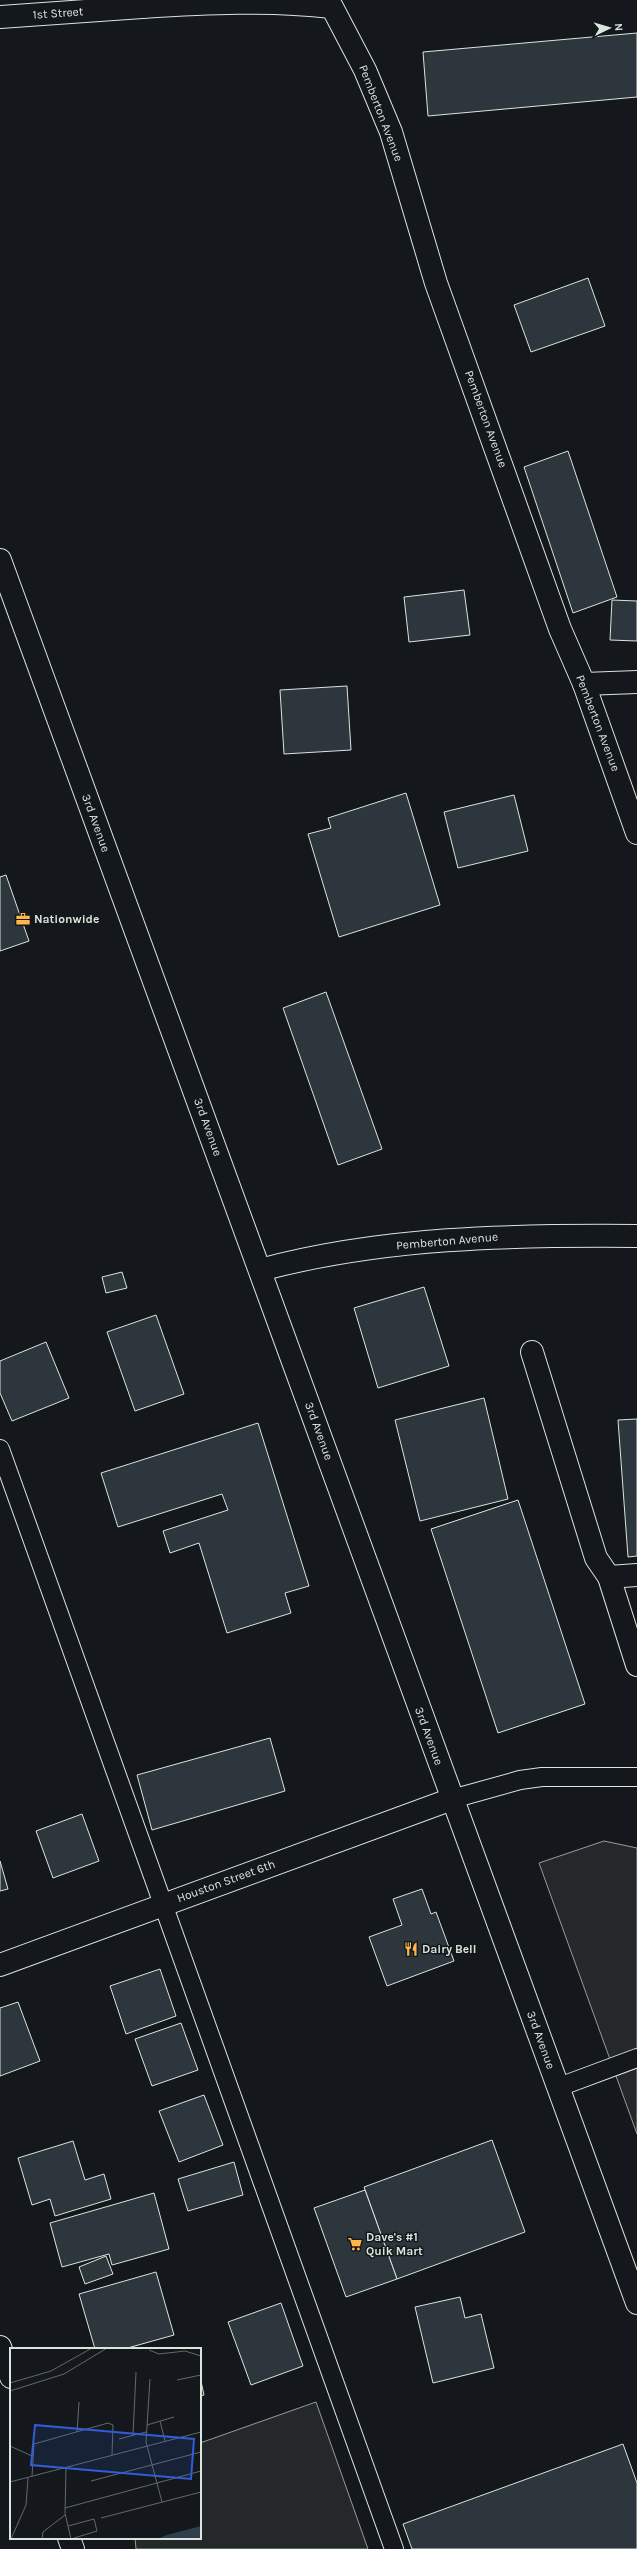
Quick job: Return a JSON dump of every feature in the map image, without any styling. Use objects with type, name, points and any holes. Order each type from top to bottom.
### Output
[{"type":"street","name":"1st Street","points":[[0,18],[143,4],[291,1],[332,7]]},
{"type":"street","name":"Pemberton Avenue","points":[[332,7],[365,70],[390,132],[436,283],[560,629],[584,684],[637,833]]},
{"type":"street","name":"3rd Avenue","points":[[0,560],[452,1799],[559,2086],[637,2303]]},
{"type":"street","points":[[584,684],[637,682]]},
{"type":"street","name":"Pemberton Avenue","points":[[260,1270],[341,1252],[451,1240],[520,1235],[637,1236]]},
{"type":"street","points":[[532,1352],[596,1558],[609,1577],[637,1665]]},
{"type":"street","points":[[609,1577],[637,1574]]},
{"type":"street","name":"Houston Street 6th","points":[[0,1966],[114,1924],[163,1904],[452,1799]]},
{"type":"street","points":[[0,2347],[10,2374]]},
{"type":"street","points":[[69,2539],[73,2549]]},
{"type":"lane","points":[[0,1449],[394,2549]]},
{"type":"lane","points":[[452,1799],[520,1780],[542,1777],[637,1777]]},
{"type":"lane","points":[[559,2086],[637,2058]]},
{"type":"shaded area","points":[[604,1841],[637,1848],[637,2134],[539,1863]]},
{"type":"shaded area","points":[[316,2402],[368,2549],[136,2549],[135,2539],[201,2539],[201,2443]]},
{"type":"building","points":[[637,33],[637,97],[428,116],[423,52]]},
{"type":"building","points":[[588,278],[605,326],[531,352],[514,305]]},
{"type":"building","points":[[568,451],[617,597],[573,613],[524,467]]},
{"type":"building","points":[[464,590],[470,635],[409,642],[404,597]]},
{"type":"building","points":[[612,600],[637,601],[637,641],[610,640]]},
{"type":"building","points":[[347,686],[351,750],[284,754],[280,690]]},
{"type":"building","points":[[406,793],[440,905],[339,937],[308,834],[331,828],[328,818]]},
{"type":"building","points":[[514,795],[528,851],[458,868],[444,812]]},
{"type":"building","points":[[6,875],[29,941],[0,951],[0,877]]},
{"type":"building","points":[[326,992],[382,1149],[338,1165],[283,1008]]},
{"type":"building","points":[[122,1272],[127,1288],[106,1293],[102,1277]]},
{"type":"building","points":[[424,1287],[449,1366],[378,1388],[354,1308]]},
{"type":"building","points":[[156,1315],[184,1394],[135,1411],[107,1332]]},
{"type":"building","points":[[46,1342],[69,1398],[12,1421],[0,1393],[0,1361]]},
{"type":"building","points":[[484,1398],[508,1499],[420,1521],[395,1420]]},
{"type":"building","points":[[637,1419],[637,1556],[628,1557],[618,1420]]},
{"type":"building","points":[[258,1423],[309,1586],[285,1593],[291,1613],[227,1633],[199,1543],[170,1553],[163,1531],[228,1510],[222,1494],[118,1527],[101,1473]]},
{"type":"building","points":[[518,1500],[585,1704],[498,1733],[431,1529]]},
{"type":"building","points":[[270,1738],[285,1791],[152,1830],[137,1775]]},
{"type":"building","points":[[82,1814],[99,1861],[53,1878],[36,1831]]},
{"type":"building","points":[[0,1861],[8,1889],[0,1891]]},
{"type":"building","name":"Dairy Bell","points":[[422,1889],[431,1914],[436,1912],[454,1961],[387,1986],[369,1937],[402,1925],[393,1899]]},
{"type":"building","points":[[160,1969],[176,2016],[126,2034],[110,1986]]},
{"type":"building","points":[[18,2002],[40,2061],[0,2076],[0,2008]]},
{"type":"building","points":[[181,2023],[198,2070],[152,2086],[135,2039]]},
{"type":"building","points":[[204,2095],[223,2145],[179,2162],[159,2111]]},
{"type":"building","points":[[492,2140],[525,2232],[397,2279],[364,2187]]},
{"type":"building","points":[[73,2141],[85,2180],[104,2174],[111,2199],[55,2216],[50,2199],[32,2205],[18,2158]]},
{"type":"building","points":[[234,2162],[243,2195],[188,2211],[178,2179]]},
{"type":"building","name":"Dave's #1 Quik Mart","points":[[365,2190],[397,2279],[346,2297],[314,2208]]},
{"type":"building","points":[[154,2193],[169,2249],[112,2265],[109,2254],[62,2267],[50,2223]]},
{"type":"building","points":[[106,2256],[113,2274],[85,2284],[79,2267]]},
{"type":"building","points":[[156,2272],[174,2335],[128,2348],[95,2348],[79,2294]]},
{"type":"building","points":[[460,2297],[465,2318],[481,2314],[494,2368],[433,2383],[415,2307]]},
{"type":"building","points":[[281,2303],[303,2366],[251,2385],[228,2322]]},
{"type":"building","points":[[201,2382],[204,2395],[201,2396]]},
{"type":"building","points":[[623,2444],[637,2483],[637,2549],[412,2549],[403,2524]]},
{"type":"place","name":"Nationwide","points":[[23,919]]},
{"type":"place","name":"Dairy Bell","points":[[411,1949]]},
{"type":"place","name":"Dave's #1 Quik Mart","points":[[355,2244]]}]
